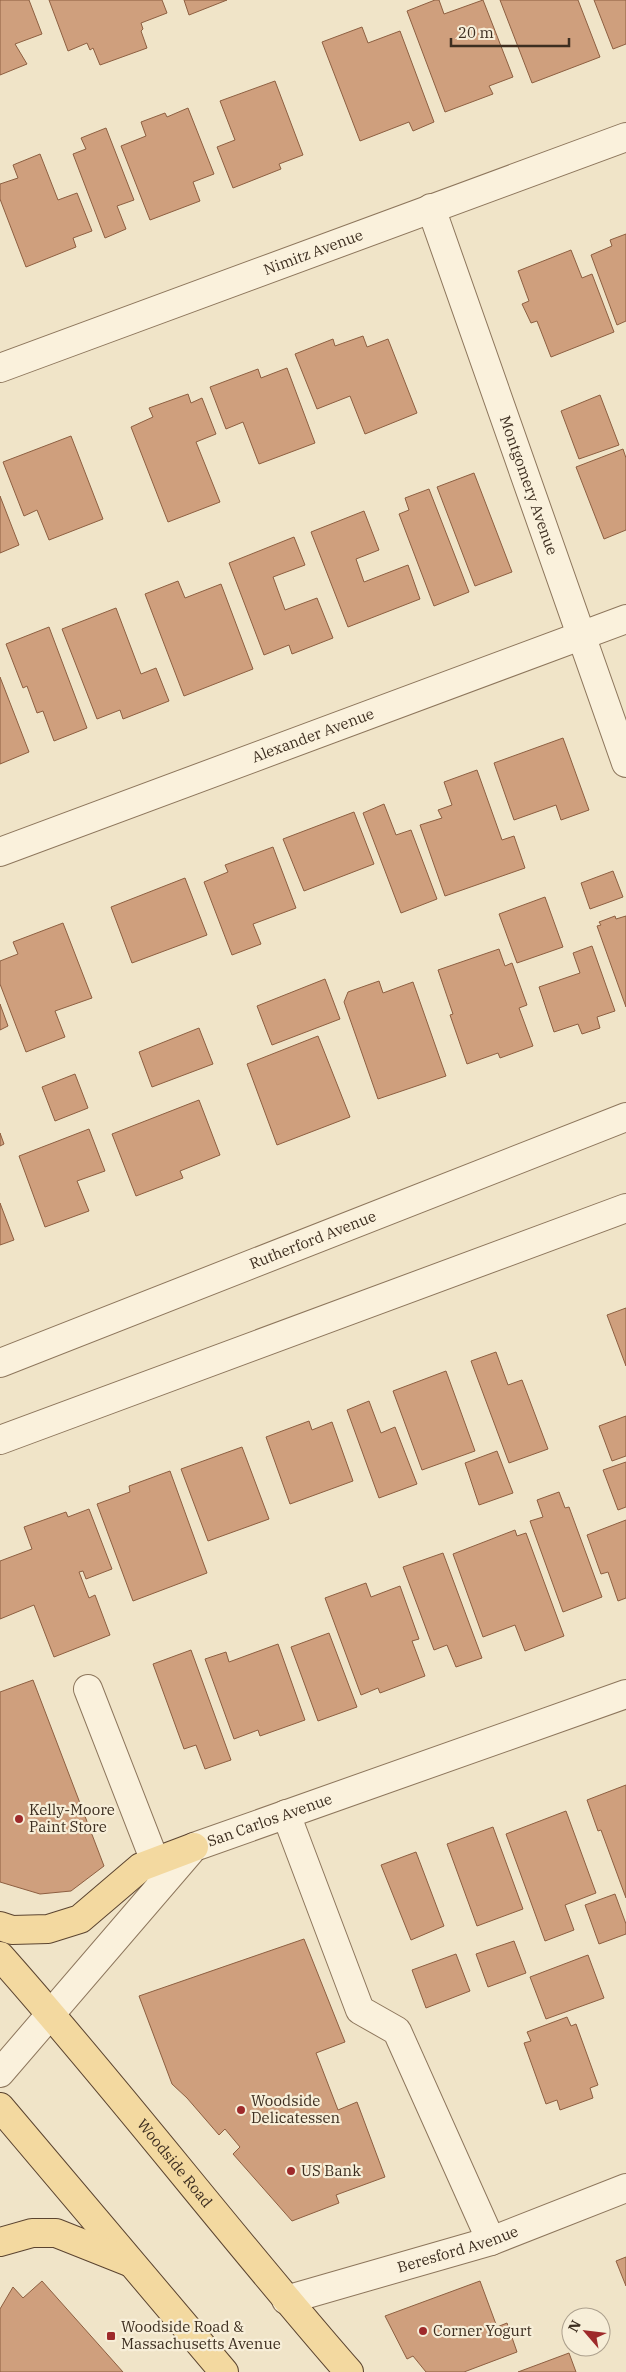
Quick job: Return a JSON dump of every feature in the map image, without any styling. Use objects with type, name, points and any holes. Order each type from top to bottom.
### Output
[{"type":"main road","points":[[0,1926],[12,1930],[48,1929],[80,1919],[141,1867],[160,1871],[194,1847]]},
{"type":"main road","name":"Woodside Road","points":[[0,1956],[51,2013],[286,2300],[349,2372]]},
{"type":"main road","points":[[0,2107],[224,2372]]},
{"type":"main road","points":[[0,2242],[32,2233],[56,2233],[132,2263]]},
{"type":"street","name":"Nimitz Avenue","points":[[0,368],[626,136]]},
{"type":"street","name":"Montgomery Avenue","points":[[431,208],[626,763]]},
{"type":"street","name":"Alexander Avenue","points":[[0,852],[626,619]]},
{"type":"street","name":"Rutherford Avenue","points":[[0,1362],[626,1117]]},
{"type":"street","points":[[0,1440],[626,1208]]},
{"type":"street","points":[[0,2073],[51,2013],[160,1871],[88,1688]]},
{"type":"street","name":"San Carlos Avenue","points":[[194,1847],[626,1694]]},
{"type":"street","points":[[286,1814],[360,2010],[397,2031],[491,2241]]},
{"type":"street","name":"Beresford Avenue","points":[[286,2300],[491,2241],[626,2188]]},
{"type":"building","points":[[0,0],[29,0],[42,34],[15,44],[27,64],[0,75]]},
{"type":"building","points":[[49,0],[162,0],[167,13],[141,23],[143,29],[141,31],[147,48],[100,65],[93,48],[90,50],[87,43],[68,51]]},
{"type":"building","points":[[184,0],[227,0],[189,15]]},
{"type":"building","points":[[439,0],[444,14],[483,0],[513,77],[489,86],[493,94],[445,112],[407,11]]},
{"type":"building","points":[[500,0],[578,0],[600,57],[532,83]]},
{"type":"building","points":[[594,0],[626,0],[626,44],[613,49]]},
{"type":"building","points":[[362,27],[368,43],[400,31],[434,122],[413,131],[409,122],[360,141],[322,42]]},
{"type":"building","points":[[275,81],[303,155],[279,164],[281,169],[233,188],[217,147],[235,140],[220,101]]},
{"type":"building","points":[[188,108],[214,174],[193,182],[200,201],[150,220],[121,146],[146,136],[141,122],[165,113],[167,117]]},
{"type":"building","points":[[106,128],[134,200],[117,206],[126,229],[105,238],[73,154],[86,149],[81,138]]},
{"type":"building","points":[[40,154],[58,200],[77,193],[92,231],[73,238],[76,247],[26,267],[0,199],[0,184],[18,178],[13,165]]},
{"type":"building","points":[[626,234],[626,321],[617,325],[591,255],[612,246],[610,240]]},
{"type":"building","points":[[571,250],[582,278],[592,274],[614,332],[551,357],[537,321],[531,323],[522,304],[529,301],[518,271]]},
{"type":"building","points":[[363,336],[367,347],[388,339],[417,413],[365,434],[350,396],[317,409],[295,354],[333,339],[335,346]]},
{"type":"building","points":[[287,368],[315,443],[259,464],[243,422],[226,429],[210,387],[258,369],[261,378]]},
{"type":"building","points":[[188,394],[191,403],[202,398],[216,434],[196,442],[220,502],[168,522],[131,427],[153,417],[149,408]]},
{"type":"building","points":[[600,395],[619,445],[579,459],[561,411]]},
{"type":"building","points":[[71,436],[103,519],[49,540],[37,510],[24,516],[3,462]]},
{"type":"building","points":[[623,449],[626,458],[626,530],[604,539],[576,467]]},
{"type":"building","points":[[474,473],[512,572],[475,586],[437,487]]},
{"type":"building","points":[[429,489],[469,592],[434,606],[399,514],[409,510],[405,498]]},
{"type":"building","points":[[0,496],[19,545],[0,553]]},
{"type":"building","points":[[364,511],[379,550],[356,559],[364,582],[408,565],[420,599],[348,627],[311,532]]},
{"type":"building","points":[[294,537],[305,565],[273,577],[285,610],[317,598],[333,638],[292,654],[289,645],[264,655],[229,563]]},
{"type":"building","points":[[178,581],[185,598],[221,584],[253,669],[184,696],[145,594]]},
{"type":"building","points":[[116,608],[141,674],[156,668],[169,701],[123,719],[120,710],[97,719],[62,629]]},
{"type":"building","points":[[49,627],[87,728],[54,741],[43,711],[37,713],[27,686],[23,688],[6,644]]},
{"type":"building","points":[[0,677],[29,752],[0,764]]},
{"type":"building","points":[[563,738],[589,810],[561,820],[556,805],[514,820],[494,763]]},
{"type":"building","points":[[477,770],[502,840],[514,836],[525,868],[445,896],[420,825],[442,818],[438,810],[452,805],[444,782]]},
{"type":"building","points":[[384,804],[396,835],[411,830],[437,899],[401,913],[363,813]]},
{"type":"building","points":[[354,812],[374,864],[304,891],[283,839]]},
{"type":"building","points":[[273,847],[296,908],[253,924],[261,944],[232,955],[204,882],[228,872],[225,865]]},
{"type":"building","points":[[613,871],[623,897],[590,909],[581,883]]},
{"type":"building","points":[[185,878],[207,935],[132,963],[111,907]]},
{"type":"building","points":[[545,897],[563,947],[517,963],[499,914]]},
{"type":"building","points":[[615,916],[616,919],[626,916],[626,1007],[597,926],[601,925],[599,922]]},
{"type":"building","points":[[63,923],[92,998],[55,1011],[65,1037],[26,1052],[0,984],[0,961],[18,954],[13,942]]},
{"type":"building","points":[[592,946],[615,1011],[597,1017],[600,1028],[582,1034],[578,1024],[554,1032],[539,987],[580,973],[573,953]]},
{"type":"building","points":[[499,949],[505,966],[512,963],[527,1005],[519,1008],[533,1046],[500,1058],[498,1053],[467,1064],[450,1015],[453,1014],[438,970]]},
{"type":"building","points":[[325,979],[340,1019],[272,1045],[257,1006]]},
{"type":"building","points":[[379,981],[383,993],[413,982],[446,1076],[378,1099],[344,1002],[348,992]]},
{"type":"building","points":[[0,1004],[8,1026],[0,1030]]},
{"type":"building","points":[[199,1028],[213,1064],[152,1087],[139,1052]]},
{"type":"building","points":[[318,1036],[350,1117],[277,1145],[247,1064]]},
{"type":"building","points":[[75,1074],[88,1108],[55,1121],[42,1087]]},
{"type":"building","points":[[199,1100],[220,1155],[180,1171],[183,1178],[136,1196],[112,1134]]},
{"type":"building","points":[[89,1129],[105,1171],[77,1181],[89,1211],[45,1227],[19,1156]]},
{"type":"building","points":[[0,1133],[4,1144],[0,1146]]},
{"type":"building","points":[[0,1203],[14,1240],[0,1245]]},
{"type":"building","points":[[626,1308],[626,1366],[607,1315]]},
{"type":"building","points":[[496,1352],[508,1385],[522,1380],[548,1449],[509,1463],[471,1361]]},
{"type":"building","points":[[446,1371],[475,1451],[422,1470],[393,1391]]},
{"type":"building","points":[[369,1401],[381,1433],[395,1427],[417,1484],[379,1498],[347,1410]]},
{"type":"building","points":[[626,1416],[626,1456],[612,1461],[599,1426]]},
{"type":"building","points":[[309,1421],[312,1430],[332,1422],[353,1481],[290,1504],[266,1437]]},
{"type":"building","points":[[242,1447],[269,1519],[208,1541],[181,1469]]},
{"type":"building","points":[[497,1451],[513,1493],[479,1505],[465,1463]]},
{"type":"building","points":[[626,1462],[626,1507],[618,1510],[603,1470]]},
{"type":"building","points":[[170,1471],[207,1573],[133,1601],[97,1504],[130,1492],[129,1486]]},
{"type":"building","points":[[559,1492],[565,1508],[569,1507],[602,1597],[563,1612],[530,1521],[543,1517],[537,1500]]},
{"type":"building","points":[[89,1509],[112,1569],[86,1579],[83,1571],[79,1572],[89,1598],[95,1595],[110,1635],[54,1657],[34,1605],[0,1619],[0,1561],[32,1549],[24,1527],[66,1512],[68,1517]]},
{"type":"building","points":[[626,1520],[626,1598],[618,1601],[608,1572],[601,1574],[587,1535]]},
{"type":"building","points":[[515,1530],[517,1536],[526,1533],[564,1636],[525,1651],[515,1625],[483,1637],[453,1554]]},
{"type":"building","points":[[443,1553],[482,1658],[456,1667],[447,1645],[434,1650],[403,1567]]},
{"type":"building","points":[[366,1583],[371,1597],[400,1586],[419,1639],[412,1641],[425,1676],[380,1693],[378,1688],[361,1695],[325,1598]]},
{"type":"building","points":[[329,1633],[357,1707],[318,1721],[291,1647]]},
{"type":"building","points":[[278,1644],[305,1720],[260,1736],[258,1730],[234,1739],[205,1659],[226,1652],[229,1662]]},
{"type":"building","points":[[191,1650],[231,1760],[205,1769],[196,1745],[184,1749],[153,1664]]},
{"type":"building","points":[[33,1680],[104,1866],[71,1891],[40,1894],[0,1882],[0,1692]]},
{"type":"building","points":[[626,1785],[626,1898],[601,1830],[598,1831],[587,1800]]},
{"type":"building","points":[[566,1811],[596,1893],[565,1905],[574,1930],[545,1941],[506,1834]]},
{"type":"building","points":[[493,1827],[523,1909],[477,1926],[447,1844]]},
{"type":"building","points":[[416,1852],[444,1926],[411,1940],[381,1865]]},
{"type":"building","points":[[615,1894],[626,1924],[626,1934],[599,1944],[585,1905]]},
{"type":"building","points":[[304,1939],[345,2042],[316,2053],[338,2110],[357,2102],[385,2177],[336,2195],[339,2203],[292,2221],[233,2154],[240,2147],[225,2129],[219,2135],[187,2098],[172,2084],[139,1996]]},
{"type":"building","points":[[514,1941],[526,1973],[488,1987],[476,1954]]},
{"type":"building","points":[[456,1954],[470,1991],[426,2008],[412,1970]]},
{"type":"building","points":[[588,1955],[604,1998],[546,2019],[530,1977]]},
{"type":"building","points":[[567,2017],[571,2026],[576,2024],[598,2085],[590,2088],[593,2098],[560,2110],[557,2100],[546,2104],[524,2043],[531,2041],[527,2032]]},
{"type":"building","points":[[626,2257],[626,2286],[616,2261]]},
{"type":"building","points":[[42,2281],[123,2372],[0,2372],[0,2309],[13,2287],[23,2298]]},
{"type":"building","points":[[480,2281],[497,2327],[507,2323],[517,2352],[464,2372],[426,2372],[413,2356],[407,2359],[385,2316]]},
{"type":"building","points":[[561,2356],[570,2357],[576,2372],[518,2372]]},
{"type":"place","name":"Kelly-Moore Paint Store","points":[[19,1819]]},
{"type":"place","name":"Woodside Delicatessen","points":[[241,2110]]},
{"type":"place","name":"US Bank","points":[[291,2171]]},
{"type":"place","name":"Corner Yogurt","points":[[423,2331]]},
{"type":"place","name":"Woodside Road & Massachusetts Avenue","points":[[111,2336]]}]
